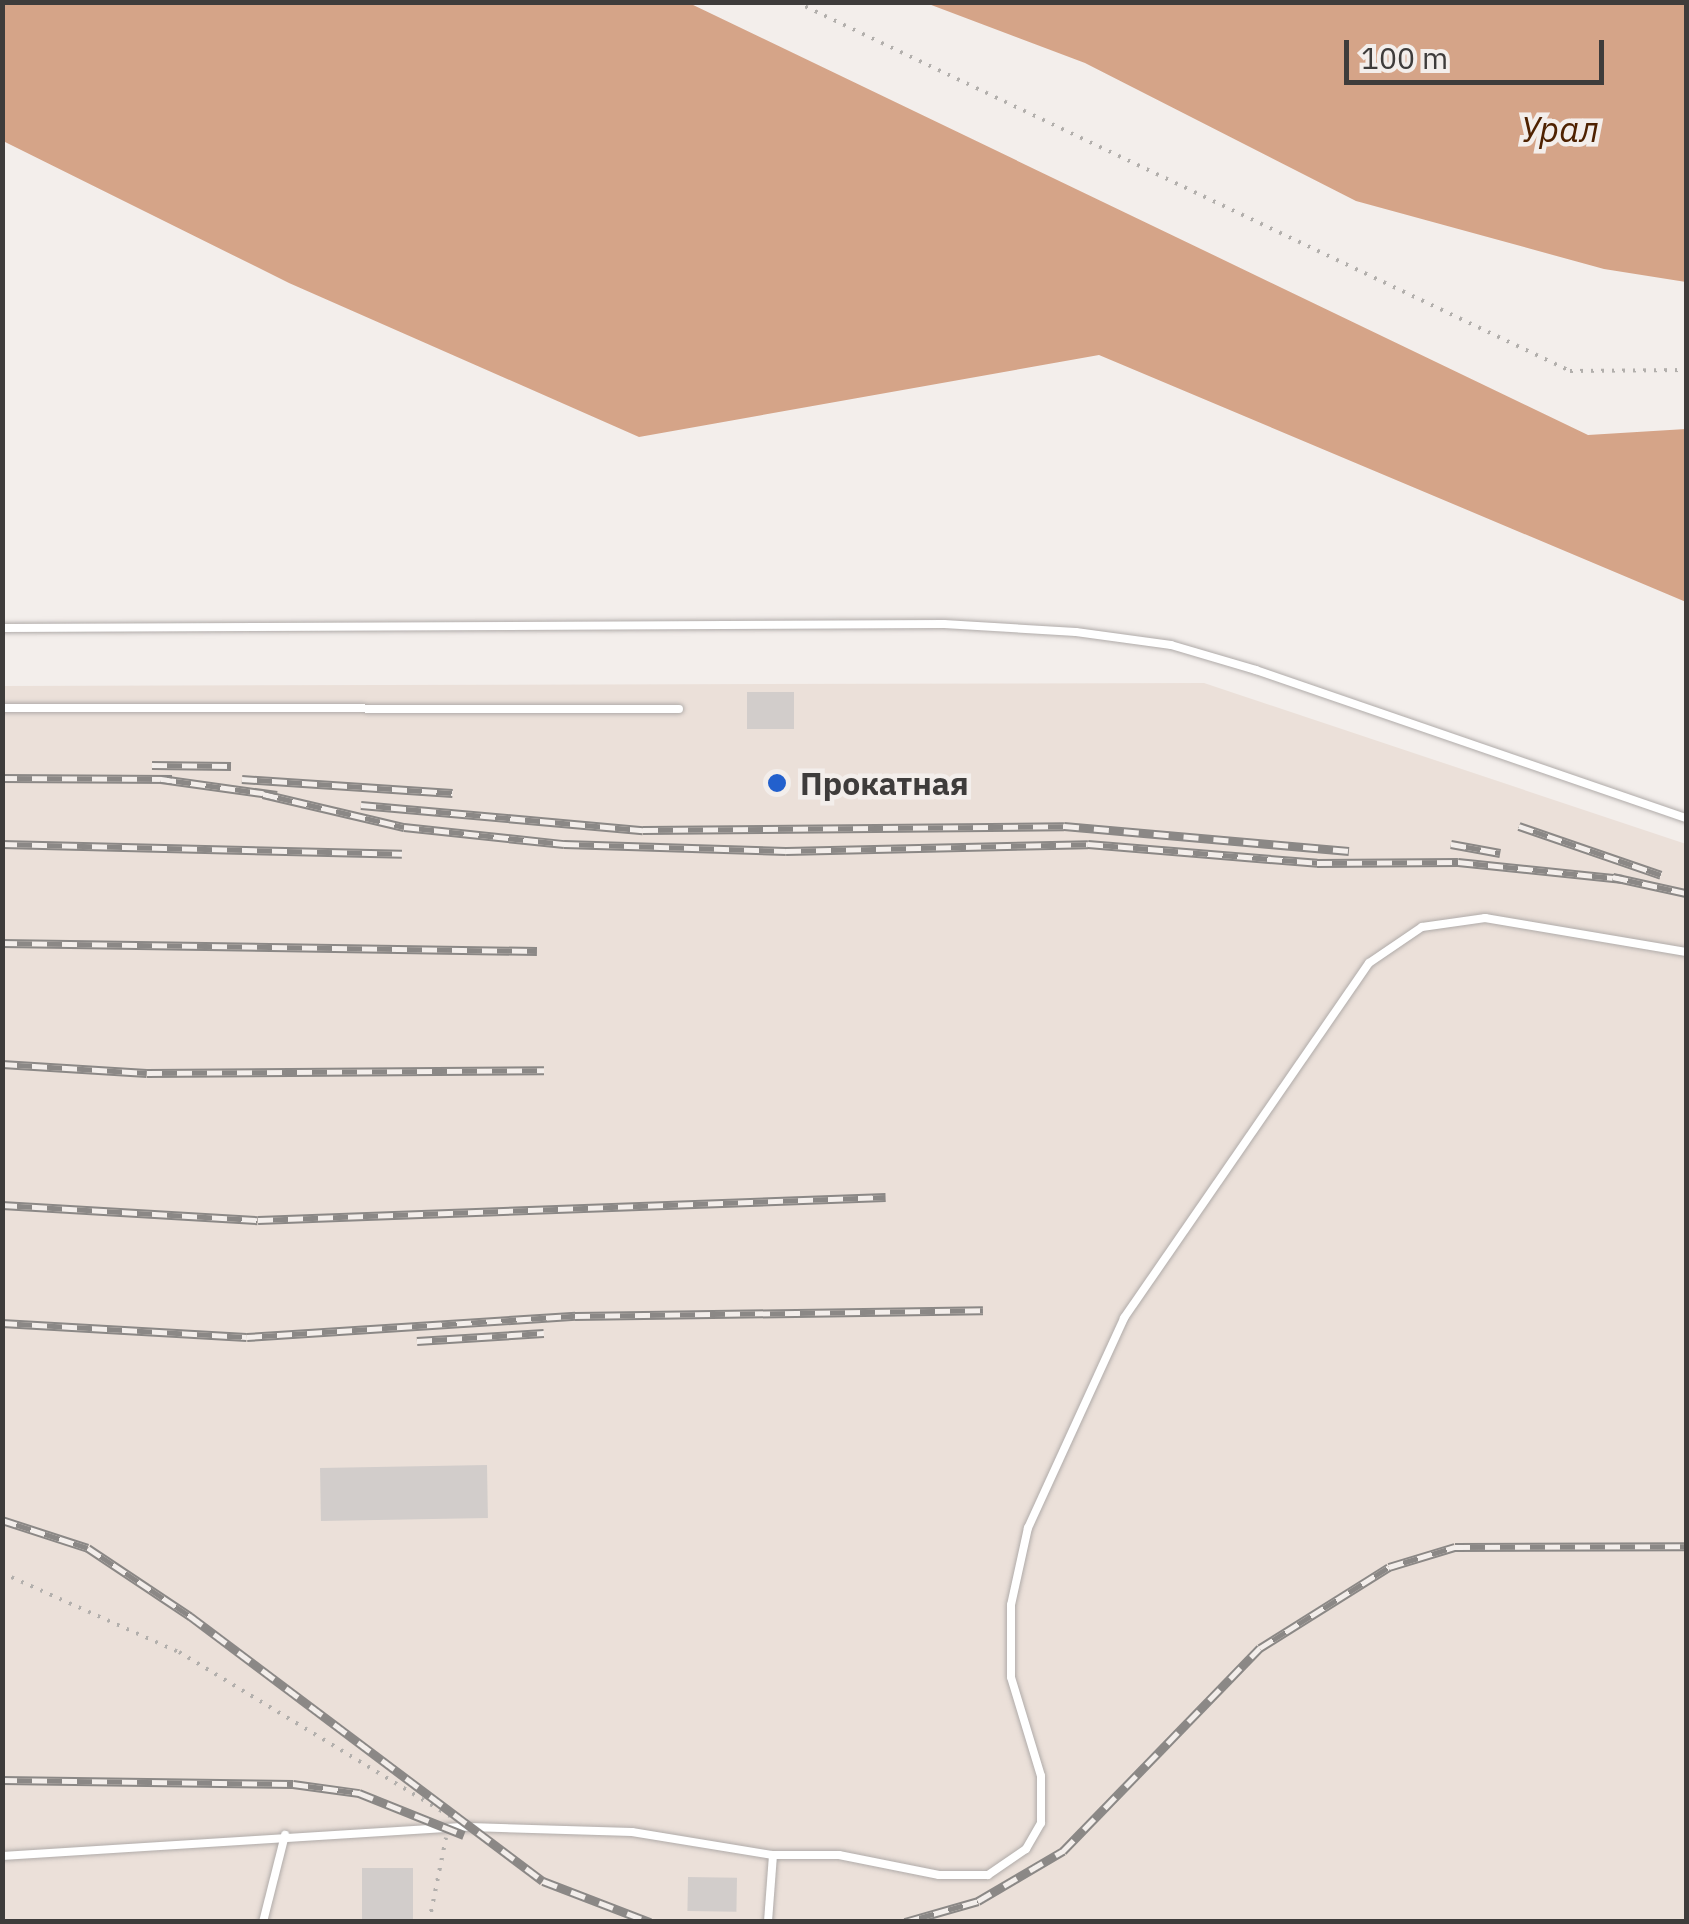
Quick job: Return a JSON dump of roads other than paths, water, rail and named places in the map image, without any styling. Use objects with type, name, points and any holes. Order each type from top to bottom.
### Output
[{"type":"lane","points":[[2,628],[944,624],[1076,632],[1171,645],[1256,670],[1559,780],[1686,818]]},
{"type":"lane","points":[[2,708],[679,709]]},
{"type":"lane","points":[[2,1856],[285,1835],[469,1827],[632,1832],[772,1856],[838,1855],[940,1875],[988,1875],[1026,1849],[1041,1823],[1041,1776],[1011,1678],[1011,1605],[1028,1528],[1124,1318],[1370,963],[1422,927],[1486,918],[1686,952]]},
{"type":"lane","points":[[263,1922],[285,1835]]},
{"type":"lane","points":[[768,1922],[772,1856]]},
{"type":"water","points":[[2,3],[689,3],[1588,435],[1686,429],[1686,602],[1099,355],[639,437],[289,283],[3,141]]},
{"type":"water","name":"Урал","points":[[926,3],[1686,3],[1686,282],[1604,269],[1356,201],[1085,63]]},
{"type":"railway","points":[[152,765],[231,766]]},
{"type":"railway","points":[[2,778],[172,779]]},
{"type":"railway","points":[[161,779],[277,795]]},
{"type":"railway","points":[[242,779],[453,793]]},
{"type":"railway","points":[[263,794],[404,827],[564,844],[786,851],[1088,844],[1317,863],[1458,862],[1623,879]]},
{"type":"railway","points":[[361,805],[643,830],[1064,826],[1349,851]]},
{"type":"railway","points":[[1519,826],[1661,875]]},
{"type":"railway","points":[[2,844],[402,854]]},
{"type":"railway","points":[[1451,844],[1500,853]]},
{"type":"railway","points":[[1613,877],[1686,893]]},
{"type":"railway","points":[[2,943],[537,951]]},
{"type":"railway","points":[[2,1064],[147,1073],[544,1070]]},
{"type":"railway","points":[[2,1205],[258,1220],[886,1197]]},
{"type":"railway","points":[[2,1323],[247,1337],[575,1316],[983,1310]]},
{"type":"railway","points":[[417,1341],[544,1333]]},
{"type":"railway","points":[[2,1520],[88,1548],[190,1616],[543,1881],[650,1922]]},
{"type":"railway","points":[[905,1922],[978,1901],[1063,1851],[1260,1648],[1389,1567],[1455,1547],[1686,1546]]},
{"type":"railway","points":[[2,1780],[293,1784],[359,1793],[464,1835]]},
{"type":"place","name":"Прокатная","points":[[777,783]]}]
